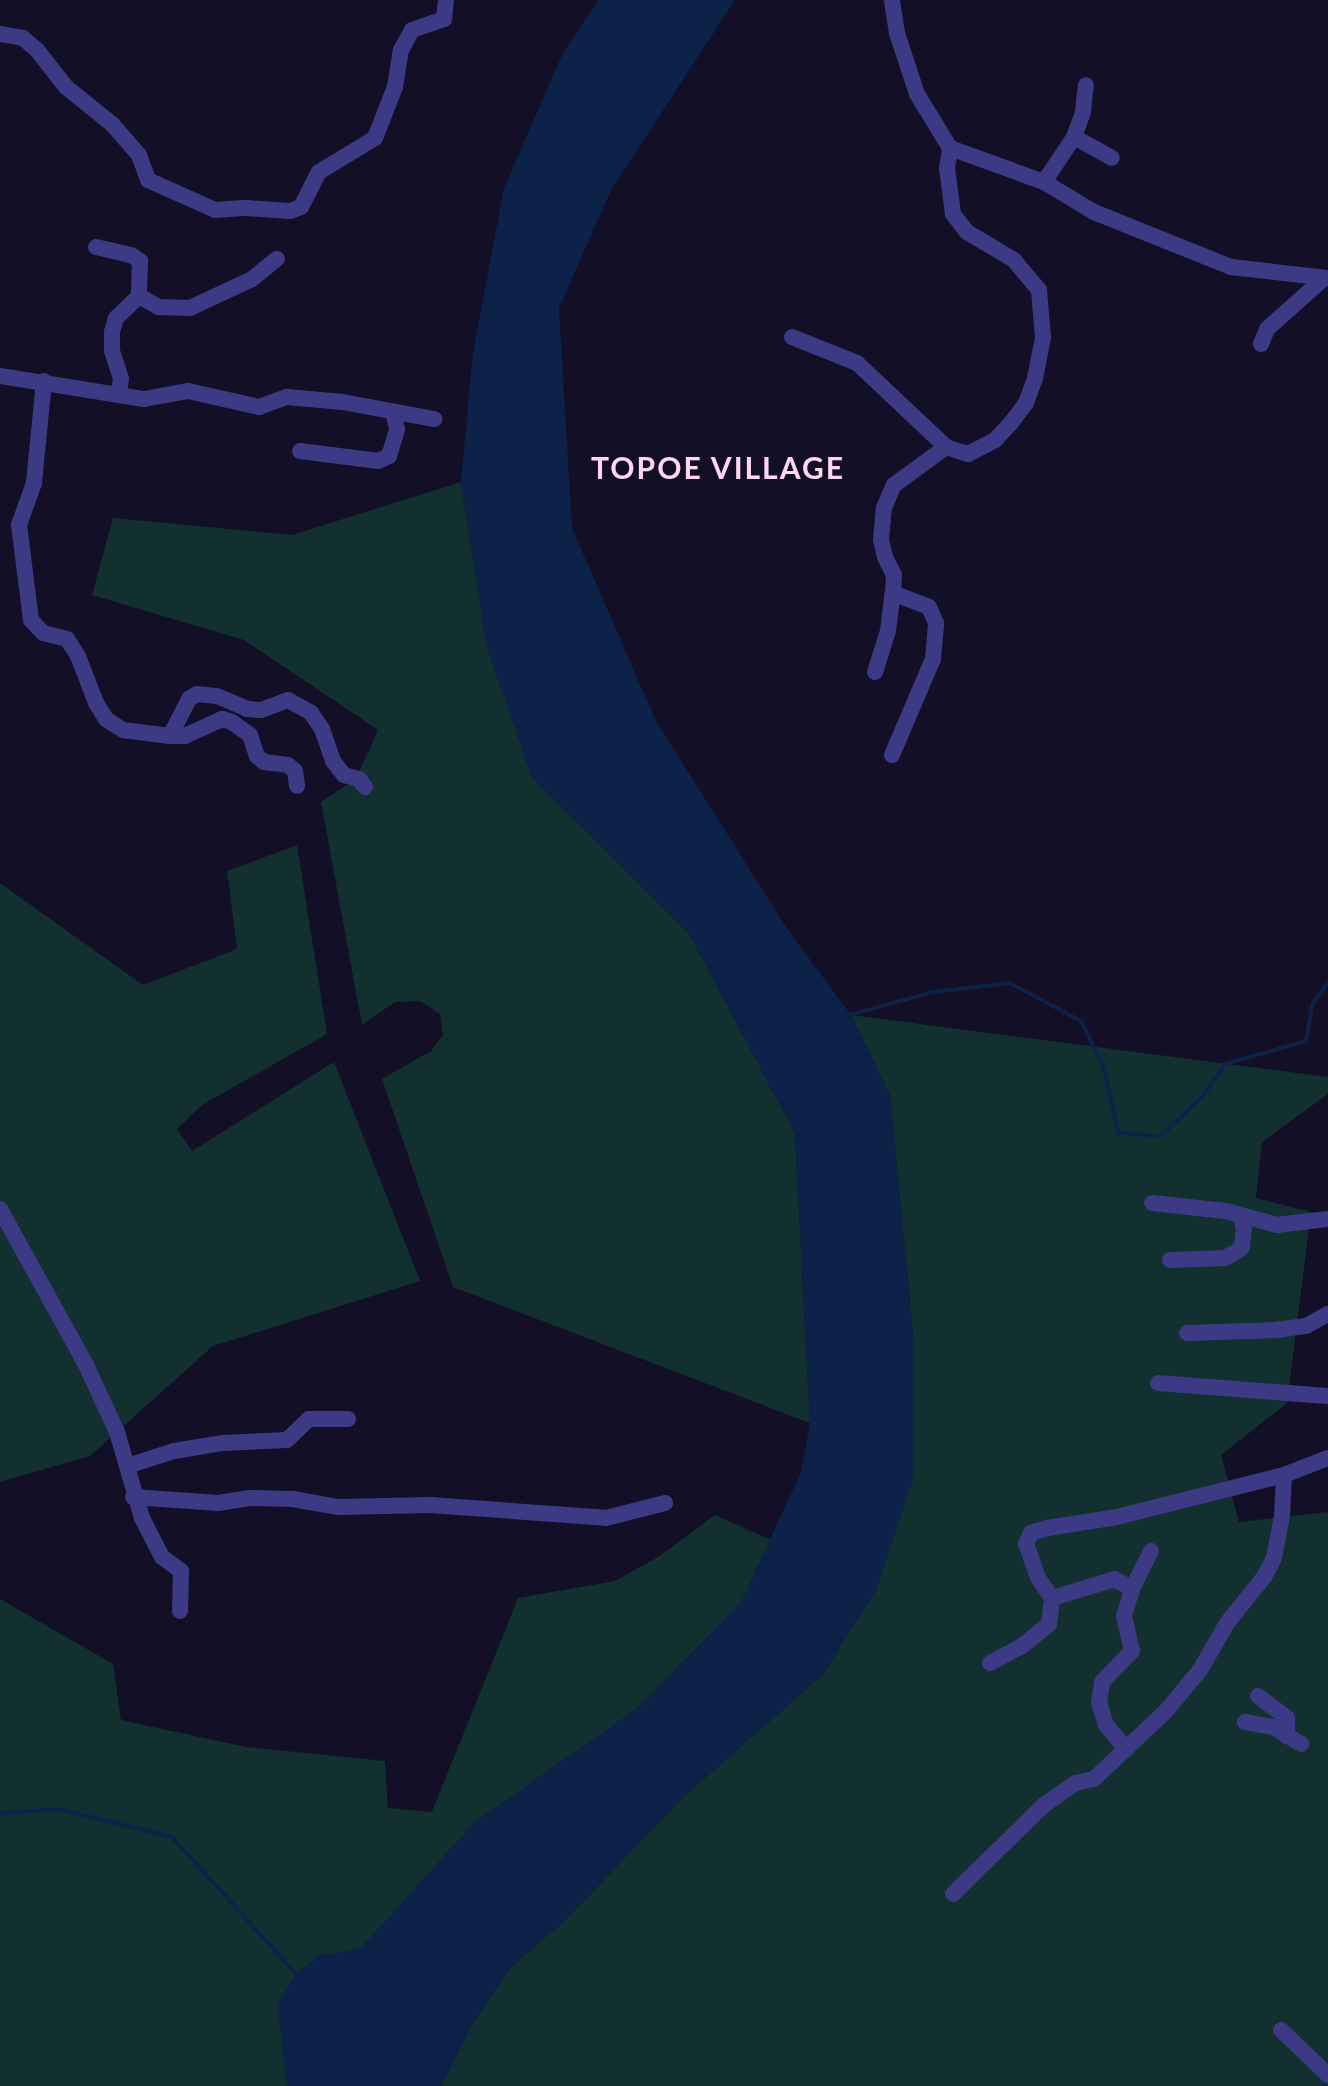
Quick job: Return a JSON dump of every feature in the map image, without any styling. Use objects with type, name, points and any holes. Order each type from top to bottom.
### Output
[{"type":"street","points":[[0,34],[23,38],[37,50],[66,87],[112,124],[139,155],[148,180],[215,210],[246,208],[290,211],[301,207],[319,172],[375,138],[395,87],[401,50],[412,30],[444,19],[446,0]]},
{"type":"street","points":[[892,0],[897,33],[917,94],[950,148],[1044,182],[1094,212],[1231,267],[1325,279]]},
{"type":"street","points":[[1044,182],[1074,137],[1083,112],[1086,85]]},
{"type":"street","points":[[1074,137],[1112,158]]},
{"type":"street","points":[[792,337],[857,363],[946,447],[968,454],[995,440],[1011,423],[1026,403],[1043,338],[1039,290],[1029,274],[1014,260],[967,232],[953,214],[947,168],[950,148]]},
{"type":"street","points":[[96,247],[131,255],[140,261],[139,296],[116,318],[112,332],[112,351],[121,379],[119,394]]},
{"type":"street","points":[[139,296],[159,307],[190,308],[252,279],[277,259]]},
{"type":"street","points":[[1261,344],[1267,329],[1325,279]]},
{"type":"street","points":[[0,376],[144,399],[188,391],[259,407],[295,397],[434,419]]},
{"type":"street","points":[[44,381],[32,495],[23,507],[19,525],[31,620],[43,633],[67,639],[78,656],[96,703],[106,719],[123,730],[185,736],[222,719],[232,722],[250,735],[257,756],[264,762],[288,765],[295,771],[297,786]]},
{"type":"street","points":[[300,451],[378,461],[389,456],[395,447],[397,429],[393,411]]},
{"type":"street","points":[[875,672],[888,631],[894,575],[881,540],[884,508],[894,485],[946,447]]},
{"type":"street","points":[[892,755],[933,659],[936,623],[929,607],[893,593]]},
{"type":"street","points":[[170,736],[189,699],[197,694],[217,696],[247,709],[261,710],[288,700],[311,713],[322,729],[333,761],[344,775],[359,779],[365,787]]},
{"type":"street","points":[[1152,1203],[1226,1211],[1277,1225],[1328,1219]]},
{"type":"street","points":[[0,1209],[86,1365],[117,1432],[133,1497],[162,1557],[181,1571],[180,1611]]},
{"type":"street","points":[[1170,1260],[1225,1258],[1237,1251],[1242,1247],[1244,1229],[1241,1216]]},
{"type":"street","points":[[1187,1333],[1306,1326],[1328,1314]]},
{"type":"street","points":[[1158,1383],[1328,1396]]},
{"type":"street","points":[[127,1466],[174,1451],[223,1443],[287,1440],[309,1419],[348,1419]]},
{"type":"street","points":[[990,1663],[1022,1646],[1049,1624],[1052,1598],[1027,1553],[1026,1544],[1031,1533],[1175,1504],[1284,1475],[1328,1458]]},
{"type":"street","points":[[953,1894],[1044,1805],[1076,1783],[1094,1779],[1166,1711],[1200,1670],[1227,1623],[1264,1577],[1274,1558],[1282,1516],[1284,1475]]},
{"type":"street","points":[[133,1497],[218,1503],[250,1498],[293,1499],[338,1507],[431,1505],[606,1518],[665,1503]]},
{"type":"street","points":[[1126,1749],[1106,1725],[1099,1702],[1102,1682],[1132,1651],[1124,1616],[1132,1589],[1151,1551]]},
{"type":"street","points":[[1052,1598],[1115,1579],[1132,1589]]},
{"type":"street","points":[[1245,1722],[1264,1724],[1294,1740],[1287,1718],[1258,1696]]},
{"type":"street","points":[[1281,2030],[1328,2075]]},
{"type":"green space","points":[[461,482],[487,647],[533,779],[689,933],[795,1133],[810,1423],[453,1287],[382,1079],[431,1051],[443,1035],[440,1014],[420,1001],[395,1002],[362,1025],[321,802],[356,779],[378,730],[244,640],[92,595],[113,518],[292,535]]},
{"type":"green space","points":[[297,845],[327,1034],[202,1105],[177,1129],[192,1151],[334,1062],[420,1281],[213,1346],[90,1456],[0,1482],[0,883],[143,985],[237,949],[227,871]]},
{"type":"green space","points":[[851,1015],[1328,1077],[1328,1094],[1262,1142],[1256,1198],[1311,1212],[1287,1403],[1221,1455],[1239,1522],[1328,1512],[1328,2086],[441,2086],[471,2026],[512,1966],[564,1921],[681,1799],[823,1674],[876,1589],[913,1477],[913,1334],[890,1096]]},
{"type":"green space","points":[[715,1515],[773,1541],[740,1604],[638,1708],[475,1822],[361,1949],[318,1956],[278,2004],[287,2086],[0,2086],[0,1599],[113,1664],[121,1720],[246,1747],[385,1761],[388,1808],[432,1812],[518,1598],[615,1581],[658,1557]]},
{"type":"water","points":[[598,0],[735,0],[611,190],[559,308],[572,528],[656,721],[788,930],[851,1015],[890,1096],[913,1334],[913,1477],[876,1589],[823,1674],[681,1799],[564,1921],[512,1966],[471,2026],[441,2086],[287,2086],[278,2004],[296,1974],[318,1956],[361,1948],[475,1822],[638,1708],[740,1604],[801,1472],[810,1423],[795,1133],[689,933],[533,779],[487,647],[461,482],[473,353],[504,188],[563,53]]},
{"type":"waterway","points":[[846,1016],[932,992],[1010,983],[1081,1021],[1104,1068],[1118,1133],[1160,1136],[1202,1097],[1225,1064],[1306,1041],[1313,1003],[1328,983]]},
{"type":"waterway","points":[[0,1813],[58,1809],[172,1837],[297,1975]]},
{"type":"district","name":"TOPOE VILLAGE","points":[[718,467]]}]
